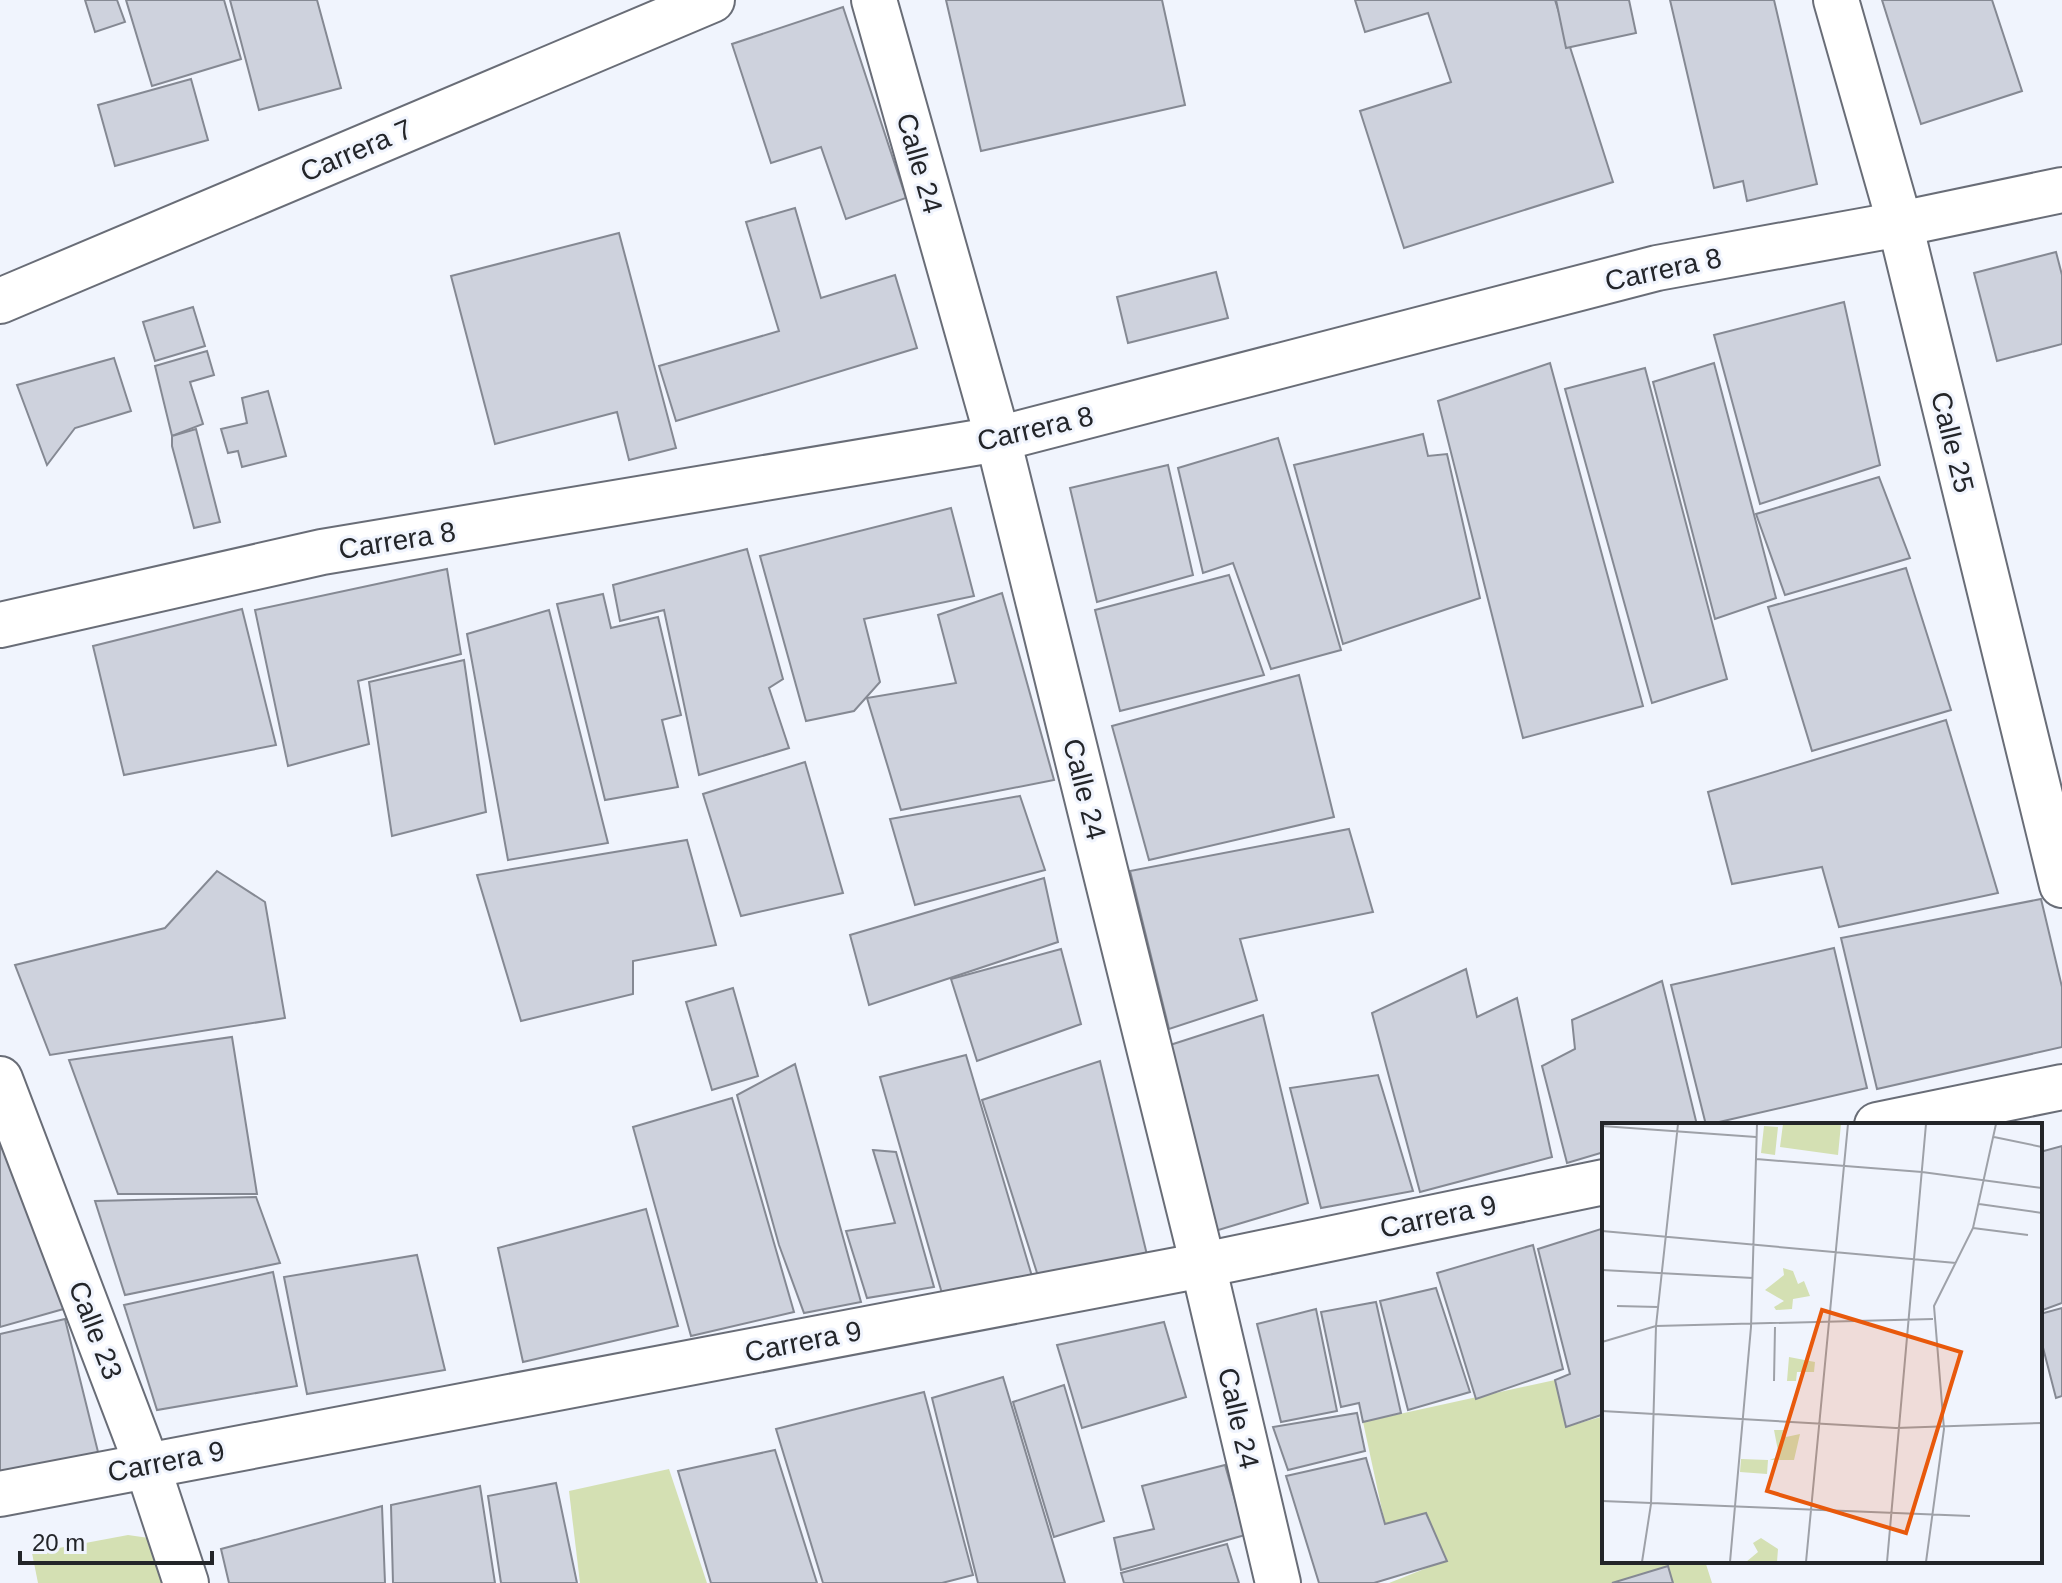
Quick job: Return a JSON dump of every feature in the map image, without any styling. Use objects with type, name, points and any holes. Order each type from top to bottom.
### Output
[{"type":"street","name":"Carrera 7","points":[[0,301],[712,0]]},
{"type":"street","name":"Calle 24","points":[[874,0],[998,439],[1203,1265],[1278,1583]]},
{"type":"street","name":"Calle 25","points":[[1836,0],[1900,224],[2062,885]]},
{"type":"street","name":"Carrera 8","points":[[0,625],[322,552],[998,439],[1657,268],[1900,224],[2062,190]]},
{"type":"street","name":"Calle 23","points":[[0,1079],[147,1465],[186,1583]]},
{"type":"street","points":[[1887,1123],[2062,1087]]},
{"type":"street","name":"Carrera 9","points":[[0,1494],[1203,1265],[1602,1182]]},
{"type":"green space","points":[[1555,1380],[1566,1427],[1602,1417],[1602,1563],[1706,1563],[1712,1583],[1673,1583],[1668,1566],[1612,1583],[1389,1583],[1447,1560],[1426,1513],[1385,1524],[1363,1422]]},
{"type":"green space","points":[[669,1469],[707,1583],[580,1583],[569,1491]]},
{"type":"green space","points":[[128,1535],[156,1539],[165,1583],[38,1583],[32,1553]]},
{"type":"building","points":[[85,0],[117,0],[125,22],[95,32]]},
{"type":"building","points":[[126,0],[224,0],[241,59],[152,86]]},
{"type":"building","points":[[230,0],[317,0],[341,88],[259,110]]},
{"type":"building","points":[[946,0],[1162,0],[1185,105],[981,151]]},
{"type":"building","points":[[1355,0],[1555,0],[1613,182],[1404,248],[1360,111],[1451,82],[1428,13],[1365,32]]},
{"type":"building","points":[[1556,0],[1629,0],[1636,33],[1566,48]]},
{"type":"building","points":[[1670,0],[1774,0],[1817,184],[1747,201],[1743,181],[1714,188]]},
{"type":"building","points":[[1882,0],[1992,0],[2022,91],[1921,124]]},
{"type":"building","points":[[843,7],[906,198],[846,219],[821,147],[771,163],[732,44]]},
{"type":"building","points":[[191,79],[208,140],[115,166],[98,105]]},
{"type":"building","points":[[795,208],[821,298],[895,275],[917,348],[676,421],[659,366],[779,331],[746,222]]},
{"type":"building","points":[[619,233],[676,448],[629,460],[617,412],[495,444],[451,276]]},
{"type":"building","points":[[2056,252],[2062,275],[2062,344],[1997,361],[1974,273]]},
{"type":"building","points":[[1216,272],[1228,318],[1128,343],[1117,297]]},
{"type":"building","points":[[1844,302],[1880,465],[1760,504],[1714,335]]},
{"type":"building","points":[[193,307],[205,346],[155,361],[143,322]]},
{"type":"building","points":[[207,351],[214,375],[190,382],[203,424],[172,436],[155,366]]},
{"type":"building","points":[[114,358],[131,411],[75,428],[47,465],[17,385]]},
{"type":"building","points":[[1550,363],[1643,706],[1523,738],[1438,401]]},
{"type":"building","points":[[1714,363],[1776,598],[1715,619],[1653,382]]},
{"type":"building","points":[[1645,368],[1727,679],[1652,703],[1565,389]]},
{"type":"building","points":[[268,391],[286,456],[242,467],[238,451],[228,453],[221,429],[247,423],[242,398]]},
{"type":"building","points":[[196,429],[220,522],[194,528],[172,436]]},
{"type":"building","points":[[1423,434],[1428,456],[1447,454],[1480,598],[1343,644],[1294,465]]},
{"type":"building","points":[[1278,438],[1341,650],[1271,669],[1233,563],[1203,573],[1178,468]]},
{"type":"building","points":[[1168,465],[1193,575],[1097,602],[1070,488]]},
{"type":"building","points":[[1879,477],[1910,558],[1785,595],[1756,514]]},
{"type":"building","points":[[951,508],[974,596],[864,619],[880,682],[854,711],[806,721],[760,556]]},
{"type":"building","points":[[747,549],[783,679],[769,688],[789,748],[699,775],[664,610],[620,621],[613,585]]},
{"type":"building","points":[[1906,568],[1951,710],[1812,751],[1768,607]]},
{"type":"building","points":[[447,569],[461,654],[358,681],[369,744],[288,766],[255,610]]},
{"type":"building","points":[[1229,575],[1264,675],[1120,711],[1095,610]]},
{"type":"building","points":[[1002,593],[1054,780],[901,810],[867,698],[956,683],[938,615]]},
{"type":"building","points":[[603,594],[611,628],[658,617],[681,715],[662,720],[678,787],[605,800],[557,604]]},
{"type":"building","points":[[242,609],[276,745],[124,775],[93,646]]},
{"type":"building","points":[[549,610],[608,843],[508,860],[467,634]]},
{"type":"building","points":[[464,660],[486,812],[392,836],[369,682]]},
{"type":"building","points":[[1299,675],[1334,817],[1149,860],[1112,726]]},
{"type":"building","points":[[1946,720],[1998,893],[1839,927],[1822,867],[1732,884],[1708,792]]},
{"type":"building","points":[[805,762],[843,893],[741,916],[703,794]]},
{"type":"building","points":[[1020,796],[1045,870],[915,905],[890,819]]},
{"type":"building","points":[[1349,829],[1373,912],[1240,939],[1257,1000],[1169,1029],[1130,871]]},
{"type":"building","points":[[687,840],[716,945],[633,961],[633,994],[521,1021],[477,875]]},
{"type":"building","points":[[217,871],[265,902],[285,1018],[50,1055],[15,965],[165,928]]},
{"type":"building","points":[[1044,878],[1058,942],[869,1005],[850,935]]},
{"type":"building","points":[[2041,899],[2062,987],[2062,1047],[1877,1089],[1841,938]]},
{"type":"building","points":[[1834,948],[1867,1088],[1706,1123],[1671,985]]},
{"type":"building","points":[[1061,949],[1081,1024],[977,1061],[951,979]]},
{"type":"building","points":[[1466,969],[1477,1017],[1517,998],[1552,1157],[1420,1192],[1372,1013]]},
{"type":"building","points":[[1662,981],[1697,1123],[1602,1123],[1602,1153],[1567,1163],[1542,1066],[1575,1049],[1572,1020]]},
{"type":"building","points":[[733,988],[758,1076],[712,1090],[686,1002]]},
{"type":"building","points":[[1263,1015],[1308,1203],[1215,1231],[1167,1046]]},
{"type":"building","points":[[232,1037],[257,1194],[118,1194],[69,1060]]},
{"type":"building","points":[[966,1055],[1034,1283],[943,1297],[880,1077]]},
{"type":"building","points":[[1100,1061],[1148,1259],[1038,1276],[982,1100]]},
{"type":"building","points":[[795,1064],[861,1302],[804,1313],[779,1245],[737,1095]]},
{"type":"building","points":[[1378,1075],[1413,1191],[1321,1208],[1290,1088]]},
{"type":"building","points":[[732,1098],[794,1312],[691,1336],[633,1127]]},
{"type":"building","points":[[0,1123],[67,1308],[0,1327]]},
{"type":"building","points":[[2062,1146],[2062,1303],[2042,1310],[2042,1151]]},
{"type":"building","points":[[873,1150],[896,1152],[934,1287],[867,1298],[846,1231],[895,1223]]},
{"type":"building","points":[[256,1197],[280,1263],[125,1295],[95,1201]]},
{"type":"building","points":[[646,1209],[678,1326],[523,1362],[498,1248]]},
{"type":"building","points":[[1602,1229],[1602,1415],[1566,1427],[1555,1380],[1570,1374],[1538,1249]]},
{"type":"building","points":[[1533,1245],[1563,1369],[1476,1399],[1437,1273]]},
{"type":"building","points":[[417,1255],[445,1370],[307,1394],[284,1277]]},
{"type":"building","points":[[273,1272],[297,1386],[157,1410],[124,1305]]},
{"type":"building","points":[[1436,1288],[1470,1392],[1408,1410],[1380,1301]]},
{"type":"building","points":[[1376,1302],[1401,1413],[1363,1422],[1359,1403],[1341,1407],[1321,1312]]},
{"type":"building","points":[[2062,1308],[2062,1396],[2056,1398],[2042,1344],[2042,1313]]},
{"type":"building","points":[[1316,1309],[1337,1411],[1281,1422],[1257,1324]]},
{"type":"building","points":[[65,1319],[101,1464],[0,1482],[0,1334]]},
{"type":"building","points":[[1164,1322],[1186,1397],[1082,1428],[1057,1345]]},
{"type":"building","points":[[1003,1377],[1065,1583],[978,1583],[932,1398]]},
{"type":"building","points":[[1064,1385],[1104,1521],[1054,1537],[1013,1402]]},
{"type":"building","points":[[924,1392],[973,1575],[942,1583],[823,1583],[776,1429]]},
{"type":"building","points":[[1357,1413],[1365,1451],[1288,1470],[1273,1427]]},
{"type":"building","points":[[775,1450],[817,1583],[711,1583],[678,1471]]},
{"type":"building","points":[[1366,1458],[1385,1524],[1426,1513],[1447,1561],[1374,1583],[1319,1583],[1286,1476]]},
{"type":"building","points":[[1225,1465],[1245,1535],[1121,1570],[1114,1538],[1154,1529],[1142,1486]]},
{"type":"building","points":[[556,1483],[577,1583],[501,1583],[488,1496]]},
{"type":"building","points":[[480,1486],[495,1583],[393,1583],[391,1505]]},
{"type":"building","points":[[382,1506],[385,1583],[229,1583],[221,1549]]},
{"type":"building","points":[[1227,1544],[1239,1583],[1124,1583],[1121,1573]]},
{"type":"building","points":[[1668,1566],[1673,1583],[1612,1583]]}]
